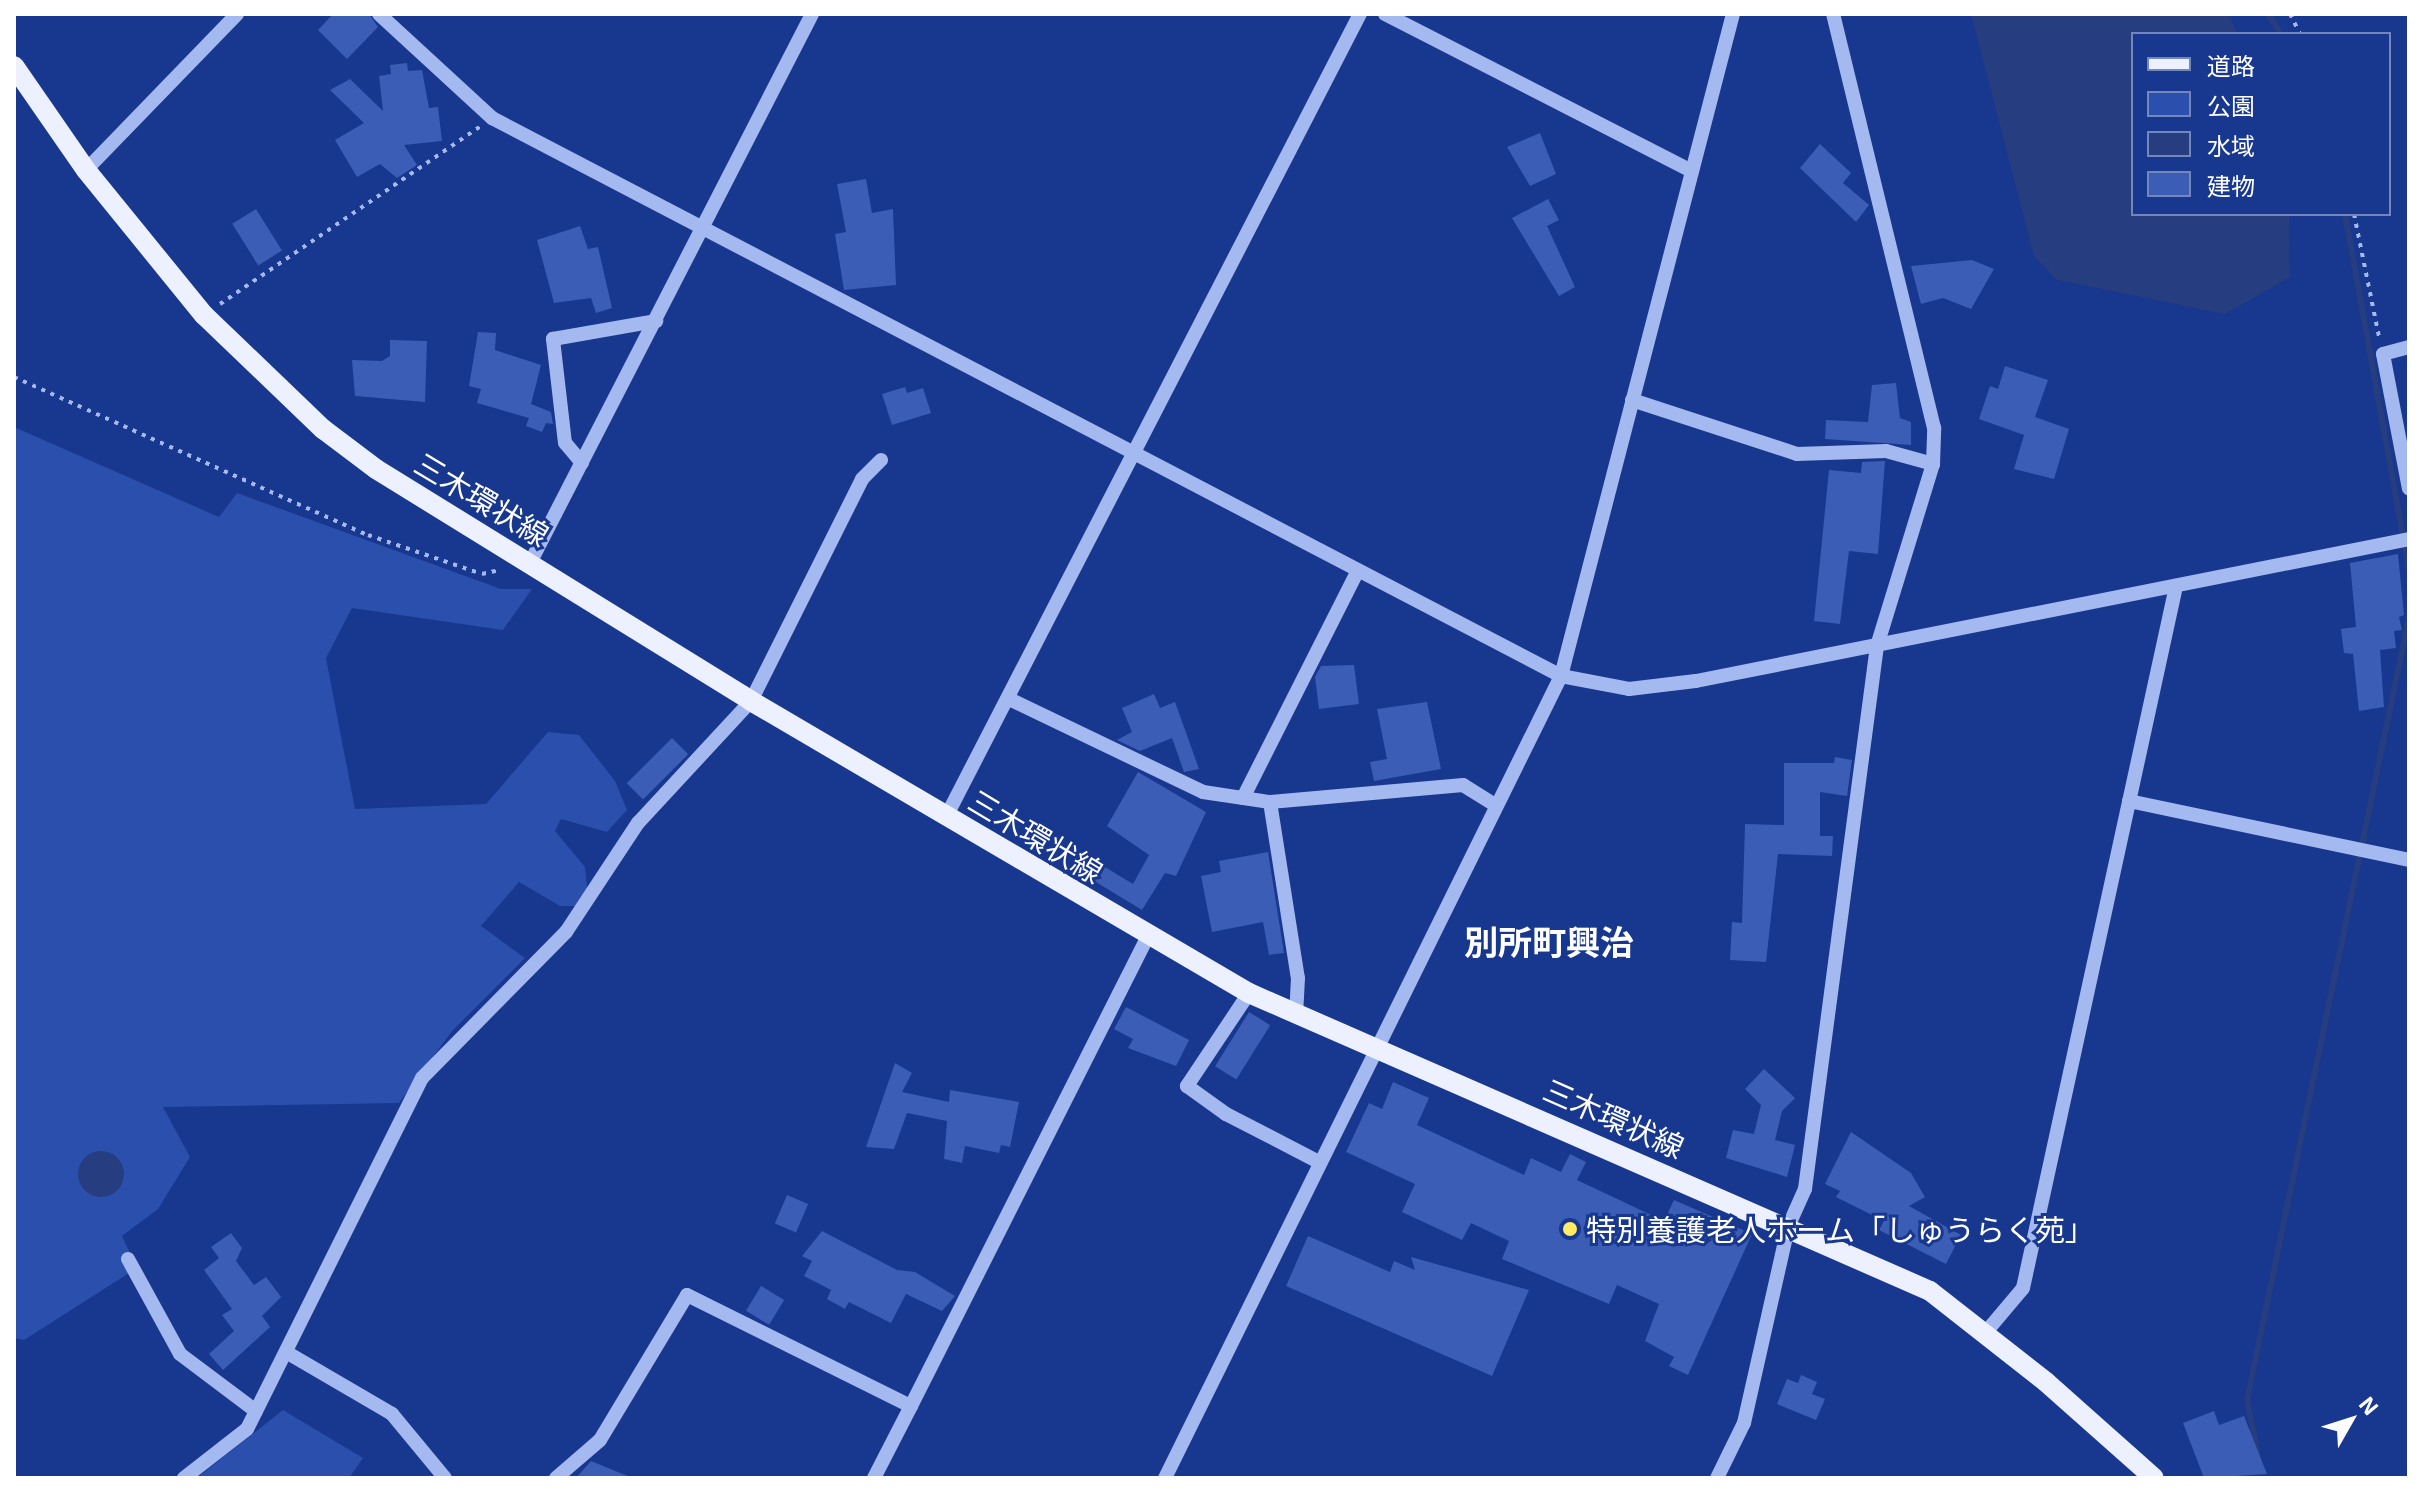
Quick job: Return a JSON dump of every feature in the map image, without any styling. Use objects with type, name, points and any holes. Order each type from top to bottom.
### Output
[{"type":"main road","name":"三木環状線","points":[[14,66],[86,170],[204,315],[323,429],[436,508],[1147,938],[1249,993],[1930,1291],[1986,1332],[2154,1478]]},
{"type":"street","points":[[86,170],[237,14]]},
{"type":"street","points":[[379,14],[492,118],[702,232],[1128,455],[1561,676],[1629,689],[1877,646],[2409,539]]},
{"type":"street","points":[[530,563],[812,14]]},
{"type":"street","points":[[946,817],[1009,699],[1128,455],[1360,14]]},
{"type":"street","points":[[1385,14],[1692,171]]},
{"type":"street","points":[[1165,1478],[1375,1047],[1561,676],[1733,14]]},
{"type":"street","points":[[1717,1478],[1744,1423],[1788,1227],[1805,1189],[1828,1048],[1877,646],[1933,464],[1934,428],[1833,14]]},
{"type":"street","points":[[582,463],[565,443],[553,339],[656,321]]},
{"type":"street","points":[[2409,347],[2383,354],[2409,489]]},
{"type":"street","points":[[1632,400],[1797,454],[1886,451],[1933,464]]},
{"type":"street","points":[[184,1478],[247,1429],[422,1078],[486,1006],[566,932],[638,823],[751,701],[862,479],[881,460]]},
{"type":"street","points":[[1243,798],[1357,572]]},
{"type":"street","points":[[1986,1332],[2023,1288],[2176,586]]},
{"type":"street","points":[[1009,699],[1175,780],[1243,798],[1270,802],[1463,785],[1496,806]]},
{"type":"street","points":[[2129,801],[2409,860]]},
{"type":"street","points":[[1270,802],[1298,978],[1296,1014]]},
{"type":"street","points":[[874,1478],[1147,938]]},
{"type":"street","points":[[1249,993],[1187,1086],[1226,1114],[1319,1162]]},
{"type":"street","points":[[128,1259],[180,1354],[256,1411]]},
{"type":"street","points":[[556,1478],[600,1440],[687,1295],[911,1406]]},
{"type":"street","points":[[286,1352],[392,1414],[445,1478]]},
{"type":"path","points":[[2290,14],[2299,32]]},
{"type":"path","points":[[204,315],[492,118]]},
{"type":"path","points":[[2354,216],[2383,354]]},
{"type":"path","points":[[14,377],[368,535],[482,574],[530,563]]},
{"type":"green space","points":[[14,427],[219,517],[237,493],[501,589],[532,589],[503,630],[352,608],[326,658],[355,809],[486,804],[548,732],[579,735],[615,781],[627,810],[607,832],[561,819],[555,831],[585,867],[588,896],[577,906],[560,906],[519,882],[481,926],[525,958],[452,1031],[399,1103],[163,1107],[190,1157],[158,1209],[122,1236],[137,1268],[24,1340],[14,1338]]},
{"type":"green space","points":[[283,1410],[363,1458],[349,1478],[197,1478]]},
{"type":"water","points":[[1971,14],[2229,14],[2236,32],[2131,32],[2131,216],[2289,216],[2290,277],[2225,314],[2057,280],[2034,256]]},
{"type":"water","points":[[101,1151],[117,1158],[124,1174],[117,1190],[101,1197],[85,1190],[78,1174],[85,1158]]},
{"type":"building","points":[[333,14],[369,14],[378,27],[347,59],[318,30]]},
{"type":"building","points":[[407,63],[408,71],[422,70],[429,108],[438,107],[442,141],[404,145],[417,165],[397,178],[380,164],[357,177],[335,140],[364,123],[330,90],[350,79],[383,111],[379,76],[391,74],[390,65]]},
{"type":"building","points":[[1540,133],[1556,174],[1530,186],[1507,147]]},
{"type":"building","points":[[1820,144],[1851,173],[1843,183],[1869,205],[1856,222],[1800,168]]},
{"type":"building","points":[[866,179],[872,213],[893,209],[896,285],[844,290],[835,234],[846,232],[837,184]]},
{"type":"building","points":[[1548,199],[1559,220],[1547,226],[1575,287],[1559,296],[1512,218]]},
{"type":"building","points":[[256,209],[282,251],[258,265],[232,224]]},
{"type":"building","points":[[580,226],[588,249],[598,247],[612,308],[596,313],[591,298],[554,303],[537,240]]},
{"type":"building","points":[[1972,260],[1994,269],[1971,309],[1943,298],[1921,304],[1911,266]]},
{"type":"building","points":[[478,332],[496,333],[495,350],[541,365],[531,404],[551,412],[553,424],[546,423],[542,432],[526,426],[529,418],[477,403],[481,389],[469,386]]},
{"type":"building","points":[[390,340],[427,341],[425,402],[355,396],[352,360],[382,361],[390,356]]},
{"type":"building","points":[[2005,366],[2048,380],[2035,417],[2069,429],[2054,479],[2014,469],[2024,435],[1979,419],[1990,386],[1998,389]]},
{"type":"building","points":[[1896,383],[1900,418],[1911,422],[1911,445],[1825,439],[1826,420],[1868,422],[1872,385]]},
{"type":"building","points":[[905,387],[907,393],[923,388],[931,413],[892,425],[882,394]]},
{"type":"building","points":[[1885,461],[1878,554],[1849,551],[1840,624],[1814,621],[1829,470],[1861,473],[1862,462]]},
{"type":"building","points":[[2398,554],[2404,615],[2399,617],[2402,630],[2394,631],[2396,648],[2380,650],[2384,707],[2359,711],[2353,654],[2344,653],[2341,629],[2356,627],[2350,563]]},
{"type":"building","points":[[1354,665],[1359,704],[1319,709],[1315,677],[1321,666]]},
{"type":"building","points":[[1154,694],[1160,708],[1175,702],[1199,769],[1184,772],[1172,738],[1140,751],[1117,740],[1132,732],[1122,708]]},
{"type":"building","points":[[1427,702],[1441,769],[1374,781],[1370,762],[1387,759],[1377,709]]},
{"type":"building","points":[[672,738],[688,754],[643,800],[627,783]]},
{"type":"building","points":[[1835,757],[1852,760],[1847,796],[1820,792],[1820,836],[1833,836],[1832,856],[1778,854],[1766,962],[1730,960],[1732,922],[1742,923],[1745,824],[1784,825],[1784,763],[1834,763]]},
{"type":"building","points":[[1138,772],[1206,812],[1176,876],[1165,873],[1142,910],[1081,873],[1090,858],[1133,884],[1149,855],[1107,826]]},
{"type":"building","points":[[1268,852],[1284,953],[1269,955],[1263,922],[1212,932],[1201,876],[1221,872],[1219,861]]},
{"type":"building","points":[[1126,1007],[1189,1040],[1176,1066],[1128,1048],[1133,1039],[1114,1029]]},
{"type":"building","points":[[1249,1012],[1270,1025],[1236,1080],[1215,1066]]},
{"type":"building","points":[[895,1063],[912,1073],[902,1092],[949,1102],[950,1090],[1019,1102],[1010,1147],[1001,1145],[999,1153],[965,1146],[962,1163],[944,1159],[947,1121],[907,1113],[894,1149],[866,1147]]},
{"type":"building","points":[[1764,1069],[1795,1098],[1782,1111],[1775,1140],[1795,1145],[1787,1177],[1726,1158],[1733,1130],[1754,1134],[1761,1105],[1745,1089]]},
{"type":"building","name":"特別養護老人ホーム「しゅうらく苑」","points":[[1393,1082],[1429,1098],[1417,1125],[1524,1175],[1531,1158],[1561,1172],[1570,1154],[1586,1162],[1577,1180],[1664,1221],[1674,1200],[1752,1234],[1688,1375],[1669,1366],[1674,1357],[1645,1341],[1659,1304],[1617,1285],[1609,1304],[1502,1259],[1509,1241],[1471,1223],[1462,1240],[1402,1212],[1415,1184],[1346,1152],[1369,1103],[1382,1109]]},
{"type":"building","points":[[1851,1132],[1911,1173],[1925,1197],[1909,1206],[1961,1235],[1946,1264],[1879,1230],[1884,1221],[1836,1197],[1840,1191],[1825,1184]]},
{"type":"building","points":[[787,1195],[808,1204],[796,1233],[775,1224]]},
{"type":"building","points":[[822,1231],[897,1270],[915,1272],[955,1296],[942,1311],[906,1294],[891,1323],[849,1302],[845,1309],[827,1299],[831,1290],[804,1276],[812,1261],[802,1256]]},
{"type":"building","points":[[231,1233],[242,1248],[236,1261],[254,1285],[266,1277],[281,1297],[262,1316],[270,1327],[223,1370],[209,1354],[234,1331],[222,1315],[232,1309],[204,1270],[219,1258],[211,1247]]},
{"type":"building","points":[[1308,1236],[1390,1272],[1394,1261],[1415,1270],[1411,1257],[1529,1290],[1492,1376],[1286,1286]]},
{"type":"building","points":[[761,1286],[784,1300],[769,1325],[746,1311]]},
{"type":"building","points":[[1801,1375],[1817,1382],[1812,1394],[1825,1399],[1816,1420],[1777,1404],[1787,1379],[1798,1383]]},
{"type":"building","points":[[2214,1411],[2219,1425],[2244,1416],[2267,1474],[2204,1478],[2183,1423]]},
{"type":"building","points":[[591,1461],[630,1477],[630,1478],[576,1478]]},
{"type":"waterway","points":[[2268,14],[2280,32]]},
{"type":"waterway","points":[[2345,216],[2409,570]]},
{"type":"waterway","points":[[2258,1455],[2247,1400],[2409,617]]},
{"type":"place","name":"特別養護老人ホーム「しゅうらく苑」","points":[[1570,1229]]},
{"type":"district","name":"別所町興治","points":[[1549,942]]}]
